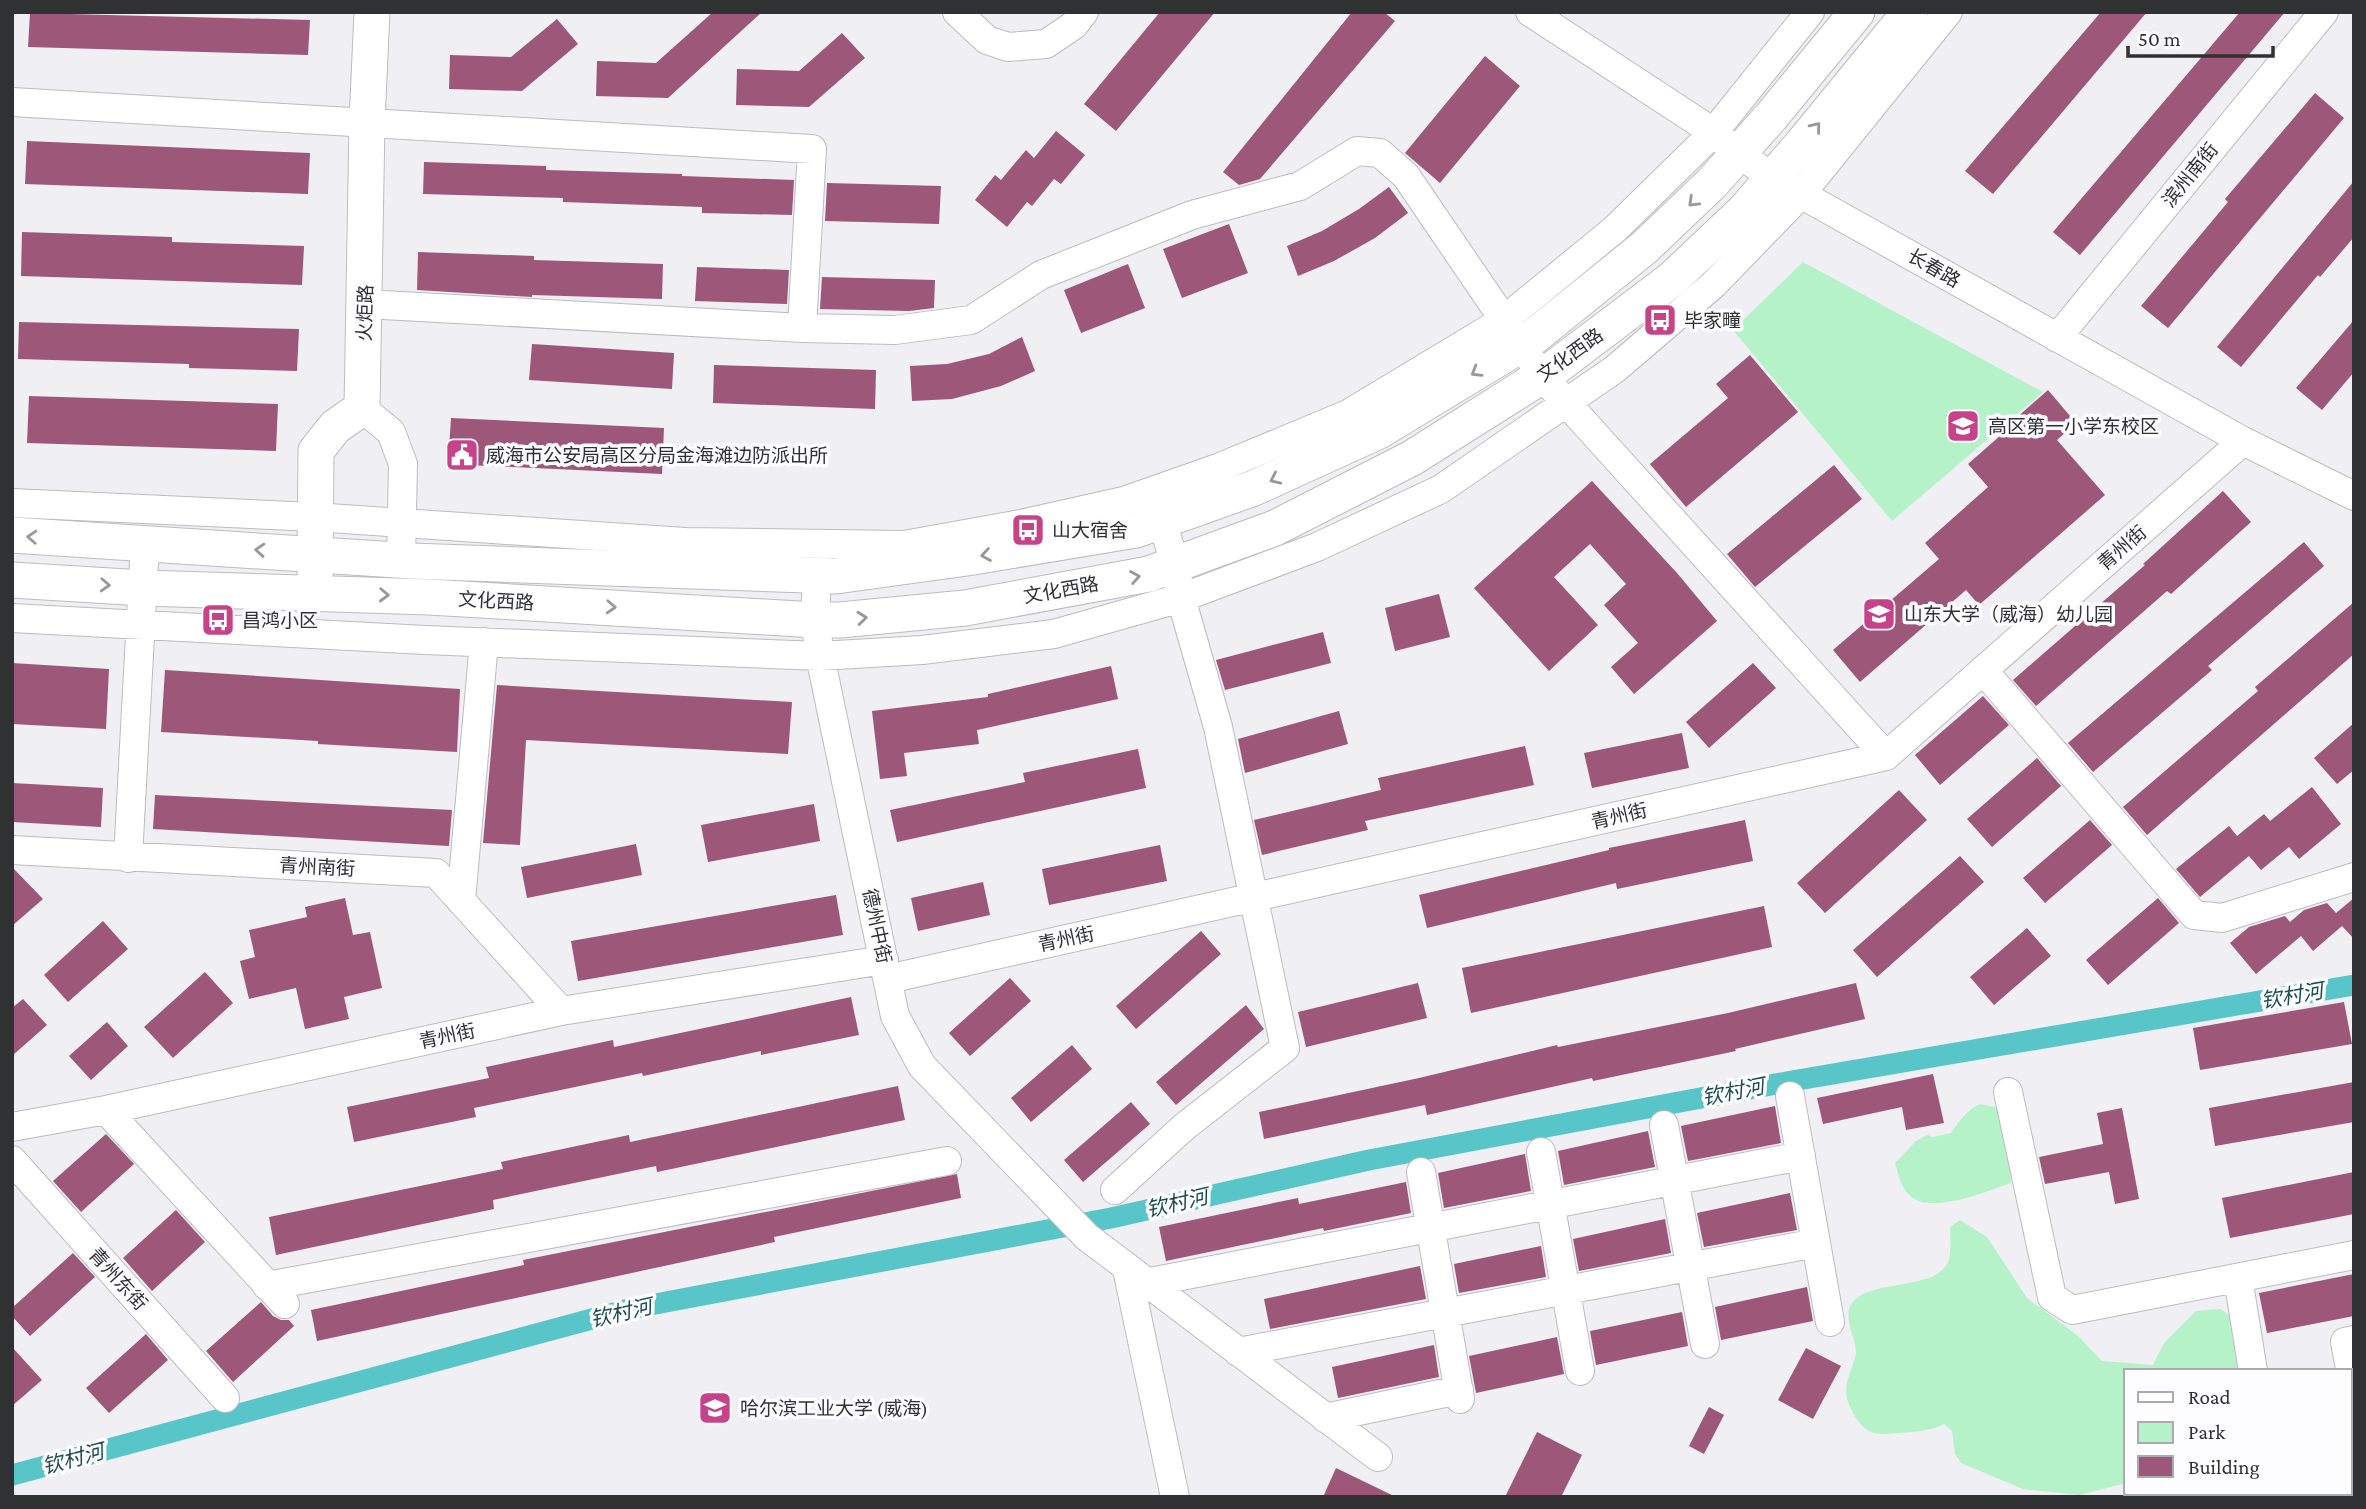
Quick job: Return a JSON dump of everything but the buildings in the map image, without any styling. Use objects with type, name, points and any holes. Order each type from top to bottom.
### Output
[{"type":"main road","name":"火炬路","points":[[362,408],[367,122],[373,12]]},
{"type":"main road","name":"文化西路","points":[[12,536],[416,561],[836,576],[1136,530],[1254,488],[1379,431],[1512,332],[1645,247],[1727,143],[1857,12]]},
{"type":"main road","name":"文化西路","points":[[12,580],[429,597],[840,620],[965,608],[1149,574],[1275,528],[1401,464],[1542,376],[1672,279],[1744,211],[1786,186],[1910,12]]},
{"type":"main road","points":[[315,593],[316,451],[335,427],[362,408]]},
{"type":"street","points":[[957,12],[987,40],[1008,47],[1046,44],[1074,25],[1084,12]]},
{"type":"street","name":"长春路","points":[[1530,12],[1727,143],[1786,186],[2243,441],[2354,496]]},
{"type":"street","points":[[1727,143],[1810,12]]},
{"type":"street","points":[[12,618],[425,640],[820,656],[922,650],[1054,634],[1181,598],[1317,547],[1441,489],[1615,369],[1714,284],[1786,186],[1948,12]]},
{"type":"street","name":"滨州南街","points":[[2057,338],[2324,12]]},
{"type":"street","points":[[12,102],[812,149],[802,328]]},
{"type":"street","points":[[365,304],[802,328],[895,330],[971,320],[1041,275],[1192,215],[1300,186],[1357,151],[1380,153],[1406,176],[1542,376],[1886,756]]},
{"type":"street","points":[[12,503],[314,517],[685,542],[904,545],[1021,524],[1124,500],[1218,468],[1336,419],[1512,332]]},
{"type":"street","points":[[362,408],[391,432],[403,464],[402,523],[429,597],[425,640]]},
{"type":"street","name":"青州街","points":[[12,1128],[561,1011],[886,970],[1254,898],[1886,756],[2243,441]]},
{"type":"street","points":[[1115,1190],[1184,1128],[1285,1048],[1217,727],[1162,521]]},
{"type":"street","points":[[128,858],[145,543]]},
{"type":"street","name":"德州中街","points":[[817,575],[815,620],[820,656],[895,1016],[922,1066],[1087,1237],[1378,1457]]},
{"type":"street","points":[[461,901],[484,642]]},
{"type":"street","points":[[1983,670],[2194,915],[2222,918],[2354,877]]},
{"type":"street","name":"青州南街","points":[[12,850],[436,873],[561,1011]]},
{"type":"street","points":[[2008,1092],[2052,1297],[2072,1310],[2354,1255]]},
{"type":"street","points":[[1790,1096],[1830,1322]]},
{"type":"street","points":[[106,1110],[276,1295],[947,1161]]},
{"type":"street","points":[[1664,1125],[1705,1345]]},
{"type":"street","points":[[1541,1152],[1580,1371]]},
{"type":"street","points":[[1175,1497],[1136,1276],[1431,1228],[1801,1156]]},
{"type":"street","name":"青州东街","points":[[12,1160],[225,1398]]},
{"type":"street","points":[[1325,1418],[1460,1395],[1421,1172]]},
{"type":"street","points":[[1238,1352],[1816,1243]]},
{"type":"street","points":[[2238,1278],[2253,1369]]},
{"type":"street","points":[[2350,1369],[2345,1342],[2354,1340]]},
{"type":"green space","points":[[1803,262],[2043,392],[1892,521],[1733,330]]},
{"type":"green space","points":[[1980,1104],[1999,1108],[2009,1142],[2011,1183],[1948,1202],[1923,1202],[1913,1198],[1903,1187],[1895,1163],[1916,1141],[1927,1135],[1933,1137],[1951,1133],[1967,1112]]},
{"type":"green space","points":[[1960,1220],[1987,1237],[2027,1298],[2077,1335],[2102,1361],[2153,1365],[2164,1343],[2196,1311],[2220,1309],[2240,1322],[2248,1369],[2124,1369],[2124,1484],[2079,1495],[2023,1489],[1961,1463],[1955,1454],[1952,1431],[1944,1424],[1916,1432],[1880,1434],[1870,1431],[1856,1418],[1846,1395],[1856,1352],[1849,1310],[1855,1300],[1866,1293],[1926,1279],[1939,1273],[1949,1260],[1950,1227]]},
{"type":"waterway","name":"钦村河","points":[[12,1475],[629,1309],[1111,1218],[1369,1160],[1792,1081],[2354,985]]},
{"type":"place","name":"毕家疃","points":[[1660,320]]},
{"type":"place","name":"高区第一小学东校区","points":[[1963,426]]},
{"type":"place","name":"威海市公安局高区分局金海滩边防派出所","points":[[462,455]]},
{"type":"place","name":"山大宿舍","points":[[1028,530]]},
{"type":"place","name":"山东大学（威海）幼儿园","points":[[1879,614]]},
{"type":"place","name":"昌鸿小区","points":[[218,620]]},
{"type":"place","name":"哈尔滨工业大学 (威海)","points":[[715,1408]]}]
